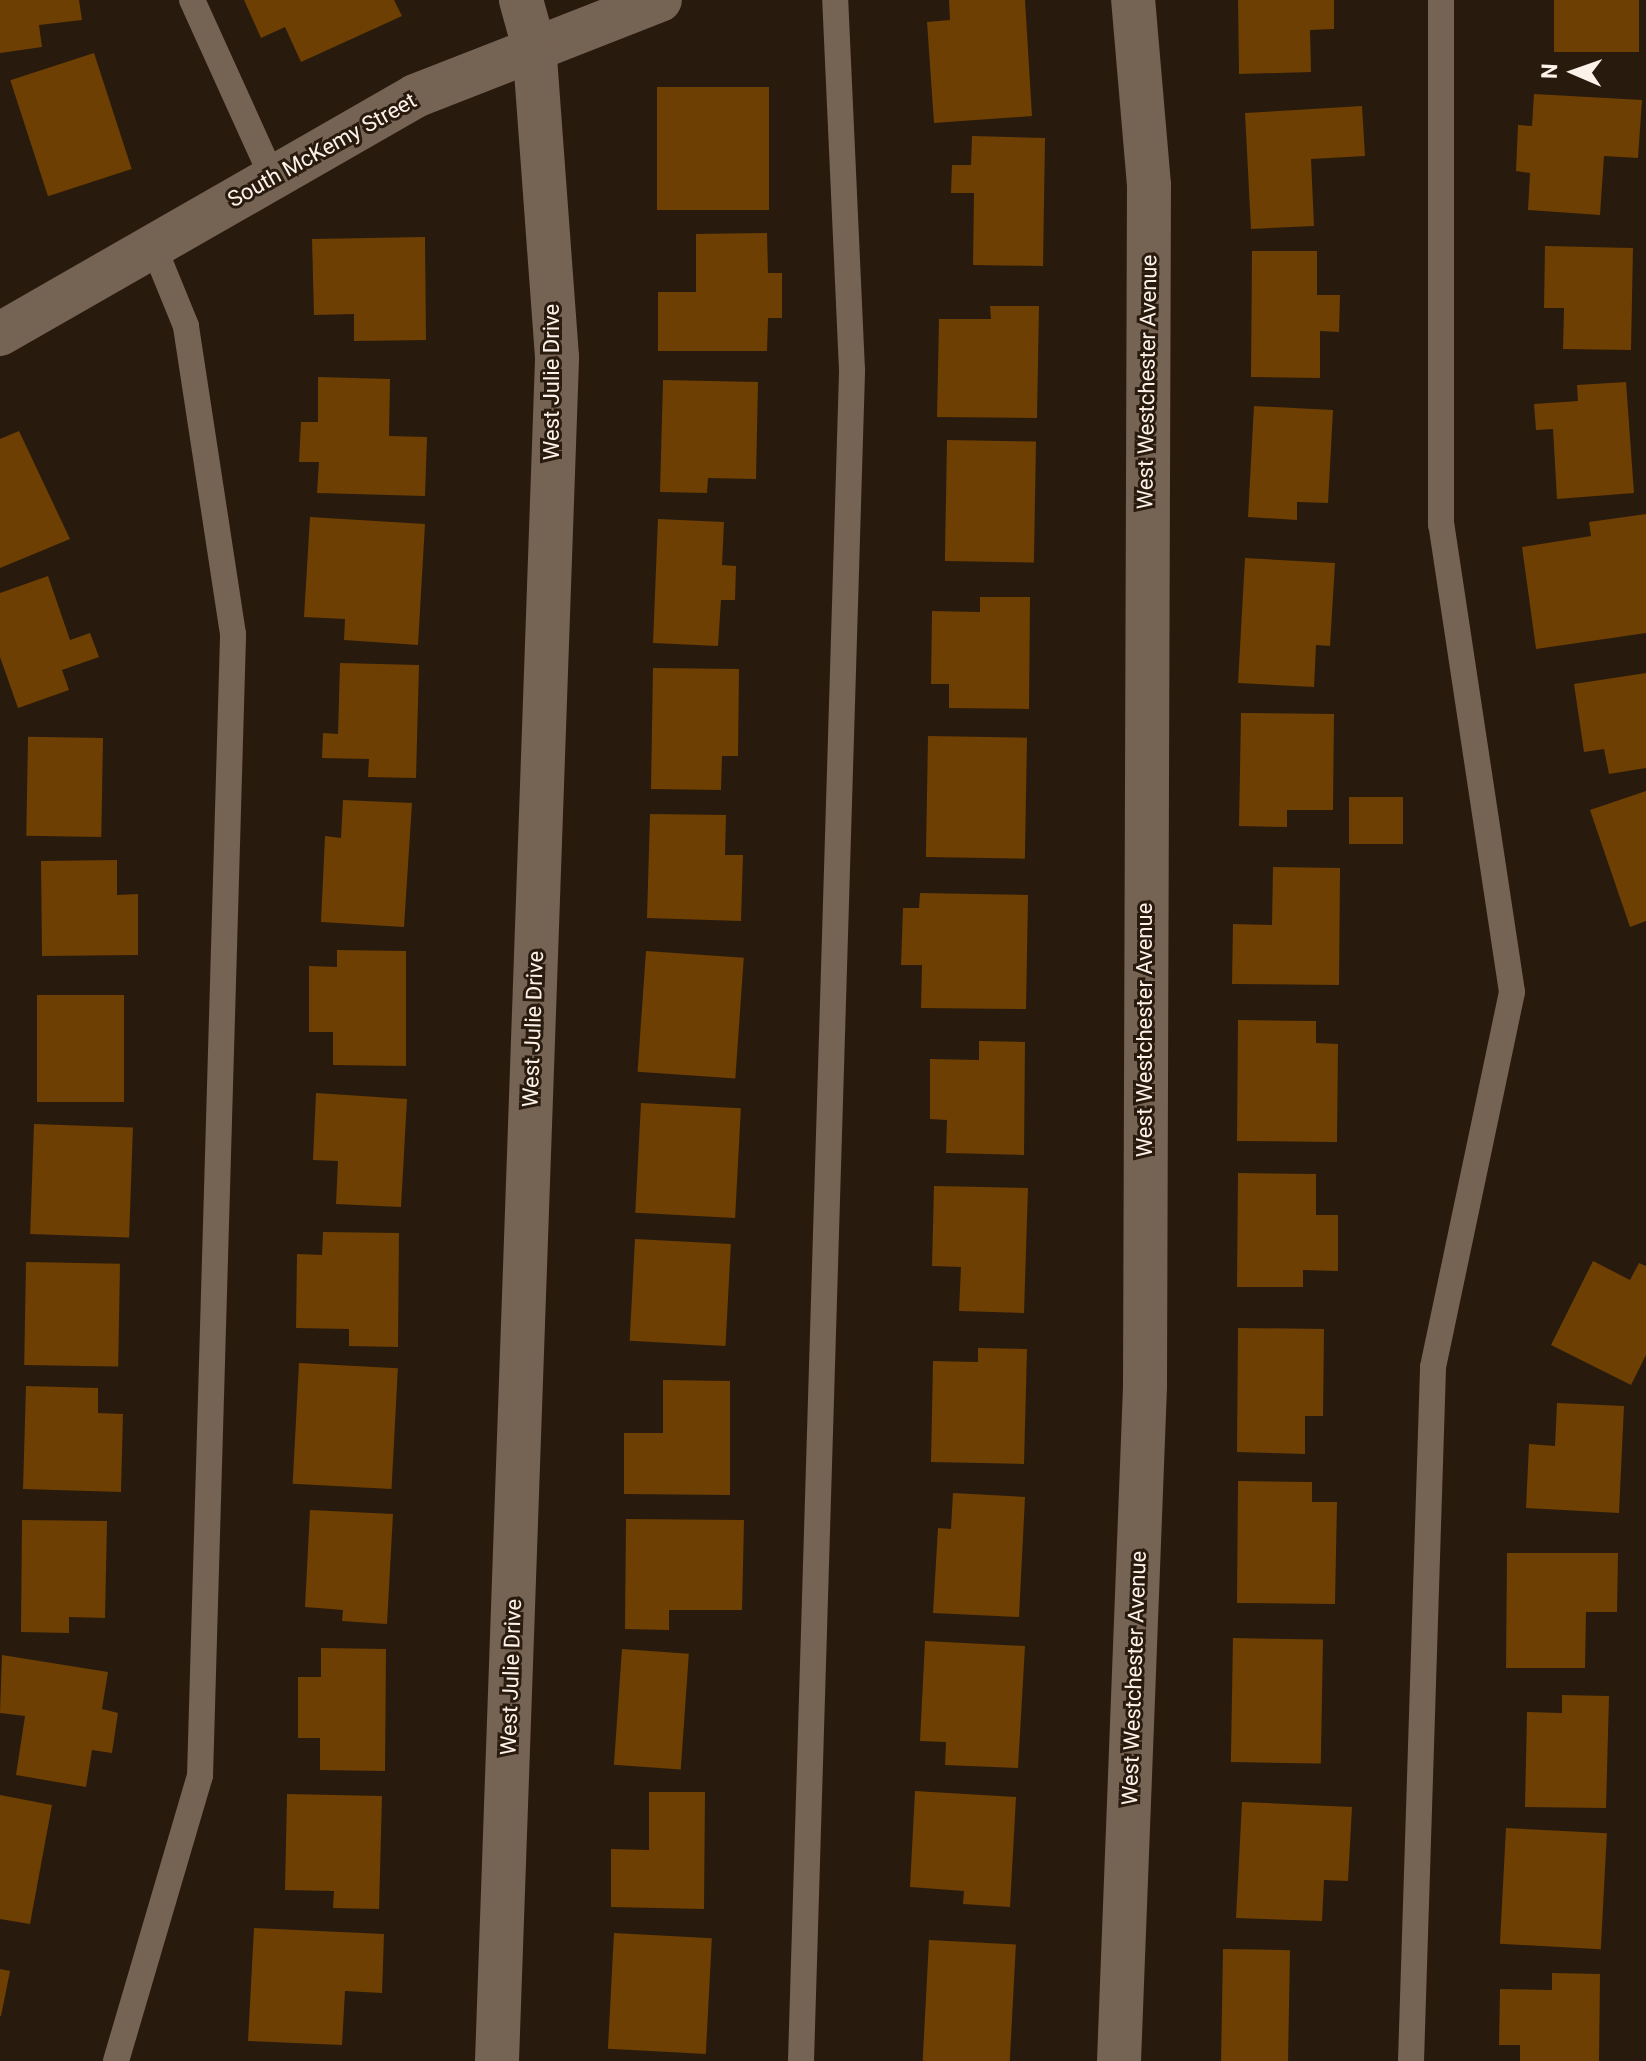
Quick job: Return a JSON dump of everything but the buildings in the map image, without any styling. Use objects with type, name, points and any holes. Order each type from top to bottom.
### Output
[{"type":"street","name":"West Julie Drive","points":[[497,2061],[557,357],[534,47],[521,0]]},
{"type":"street","name":"South McKemy Street","points":[[5,318],[153,245],[415,96],[660,0]]},
{"type":"street","name":"West Westchester Avenue","points":[[1119,2061],[1145,1386],[1149,185],[1133,0]]},
{"type":"lane","points":[[192,0],[272,176]]},
{"type":"lane","points":[[801,2061],[852,370],[835,0]]},
{"type":"lane","points":[[1411,2061],[1433,1367],[1512,992],[1441,525],[1441,0]]},
{"type":"lane","points":[[116,2061],[200,1776],[233,634],[186,326],[153,245]]}]
